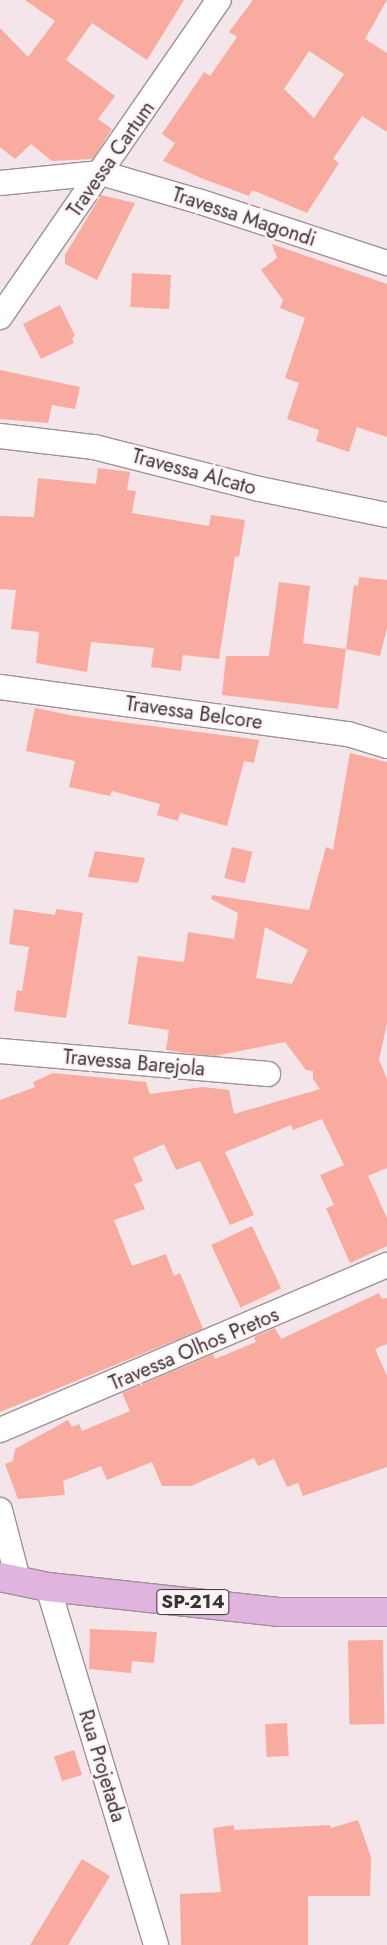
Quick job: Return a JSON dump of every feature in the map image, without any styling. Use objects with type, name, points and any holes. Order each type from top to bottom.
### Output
[{"type":"main road","name":"SP-214","points":[[10,1580],[48,1587],[278,1612],[387,1612]]},
{"type":"street","name":"Travessa Cartum","points":[[0,317],[219,0]]},
{"type":"street","points":[[0,183],[101,173]]},
{"type":"street","name":"Travessa Magondi","points":[[101,173],[201,202],[387,263]]},
{"type":"street","name":"Travessa Alcato","points":[[0,436],[94,447],[259,489],[387,515]]},
{"type":"street","name":"Travessa Belcore","points":[[0,687],[348,734],[387,746]]},
{"type":"street","name":"Travessa Barejola","points":[[0,1051],[268,1074]]},
{"type":"street","name":"Travessa Olhos Pretos","points":[[0,1430],[387,1265]]},
{"type":"street","points":[[0,1510],[10,1580]]},
{"type":"street","name":"Rua Projetada","points":[[48,1587],[156,1945]]},
{"type":"building","points":[[25,0],[184,0],[147,60],[92,23],[66,60],[115,96],[98,119],[112,129],[93,159],[52,161],[31,144],[15,159],[0,147],[0,28],[28,57],[55,21]]},
{"type":"building","points":[[253,0],[387,0],[365,39],[387,53],[387,132],[362,116],[333,159],[339,163],[307,213],[252,190],[249,196],[163,161],[175,143],[162,134],[204,72],[210,76],[237,37],[229,32]],"holes":[[[309,51],[344,74],[314,118],[284,89]]]},
{"type":"building","points":[[101,195],[135,203],[97,280],[65,264],[65,255]]},
{"type":"building","points":[[272,244],[387,284],[387,437],[357,427],[349,452],[316,441],[319,430],[287,419],[299,383],[285,378],[305,318],[280,308],[283,300],[261,270],[277,258]]},
{"type":"building","points":[[132,273],[171,275],[169,309],[130,307]]},
{"type":"building","points":[[60,305],[75,336],[72,338],[74,343],[41,359],[23,324]]},
{"type":"building","points":[[0,370],[80,387],[75,409],[52,405],[48,423],[0,419]]},
{"type":"building","points":[[98,468],[130,472],[127,490],[136,491],[132,513],[209,526],[211,515],[245,520],[239,557],[235,556],[219,659],[183,655],[181,671],[151,667],[154,648],[91,642],[87,672],[36,663],[39,632],[11,629],[16,590],[0,589],[0,516],[34,517],[38,478],[96,484]]},
{"type":"building","points":[[359,577],[387,580],[387,628],[380,656],[346,649],[354,585],[358,586]]},
{"type":"building","points":[[279,582],[310,586],[303,643],[346,649],[338,709],[222,695],[226,656],[269,656]]},
{"type":"building","points":[[35,708],[75,716],[259,740],[254,763],[244,761],[227,826],[180,813],[178,821],[157,815],[160,804],[112,791],[110,796],[69,787],[75,761],[26,751]]},
{"type":"building","points":[[350,753],[387,762],[387,1023],[379,1060],[387,1079],[387,1168],[368,1176],[387,1218],[387,1246],[350,1263],[326,1208],[334,1205],[320,1175],[344,1165],[322,1119],[293,1130],[291,1125],[225,1152],[254,1215],[230,1225],[200,1161],[176,1170],[164,1144],[133,1158],[143,1181],[134,1184],[145,1209],[114,1220],[132,1266],[166,1254],[174,1276],[180,1273],[203,1329],[0,1412],[0,1100],[35,1087],[33,1082],[53,1073],[146,1082],[150,1094],[203,1087],[229,1090],[234,1114],[320,1089],[313,1079],[313,1071],[306,1070],[285,1042],[215,1056],[192,1054],[166,1050],[169,1030],[128,1024],[138,956],[184,962],[188,932],[234,939],[238,913],[211,899],[212,895],[309,910],[326,847],[333,850]],"holes":[[[265,927],[308,950],[292,984],[256,978]]]},
{"type":"building","points":[[232,847],[252,852],[245,883],[224,878]]},
{"type":"building","points":[[95,851],[145,858],[138,883],[88,877]]},
{"type":"building","points":[[14,909],[55,915],[56,909],[83,913],[66,1018],[14,1011],[17,990],[22,991],[29,947],[9,944]]},
{"type":"building","points":[[252,1226],[281,1289],[240,1308],[211,1245]]},
{"type":"building","points":[[379,1293],[382,1299],[387,1298],[387,1344],[375,1349],[387,1376],[387,1467],[303,1496],[298,1483],[287,1487],[274,1459],[258,1466],[254,1458],[191,1486],[162,1486],[152,1462],[107,1480],[101,1466],[63,1481],[65,1495],[18,1499],[5,1464],[13,1461],[15,1449],[68,1420],[72,1427],[79,1424],[82,1431],[130,1411],[122,1393],[213,1354],[215,1359],[256,1342],[254,1337],[275,1328],[281,1339]]},
{"type":"building","points":[[90,1629],[157,1632],[154,1663],[132,1661],[131,1673],[89,1669]]},
{"type":"building","points":[[383,1640],[384,1724],[349,1725],[348,1641]]},
{"type":"building","points":[[287,1723],[289,1756],[267,1757],[265,1724]]},
{"type":"building","points":[[74,1750],[82,1775],[62,1781],[54,1756]]},
{"type":"building","points":[[358,1820],[371,1857],[370,1896],[308,1896],[308,1945],[181,1945],[180,1894],[221,1892],[213,1828],[234,1825],[234,1830],[330,1825],[331,1828]]},
{"type":"building","points":[[82,1859],[110,1876],[68,1945],[30,1945]]}]
